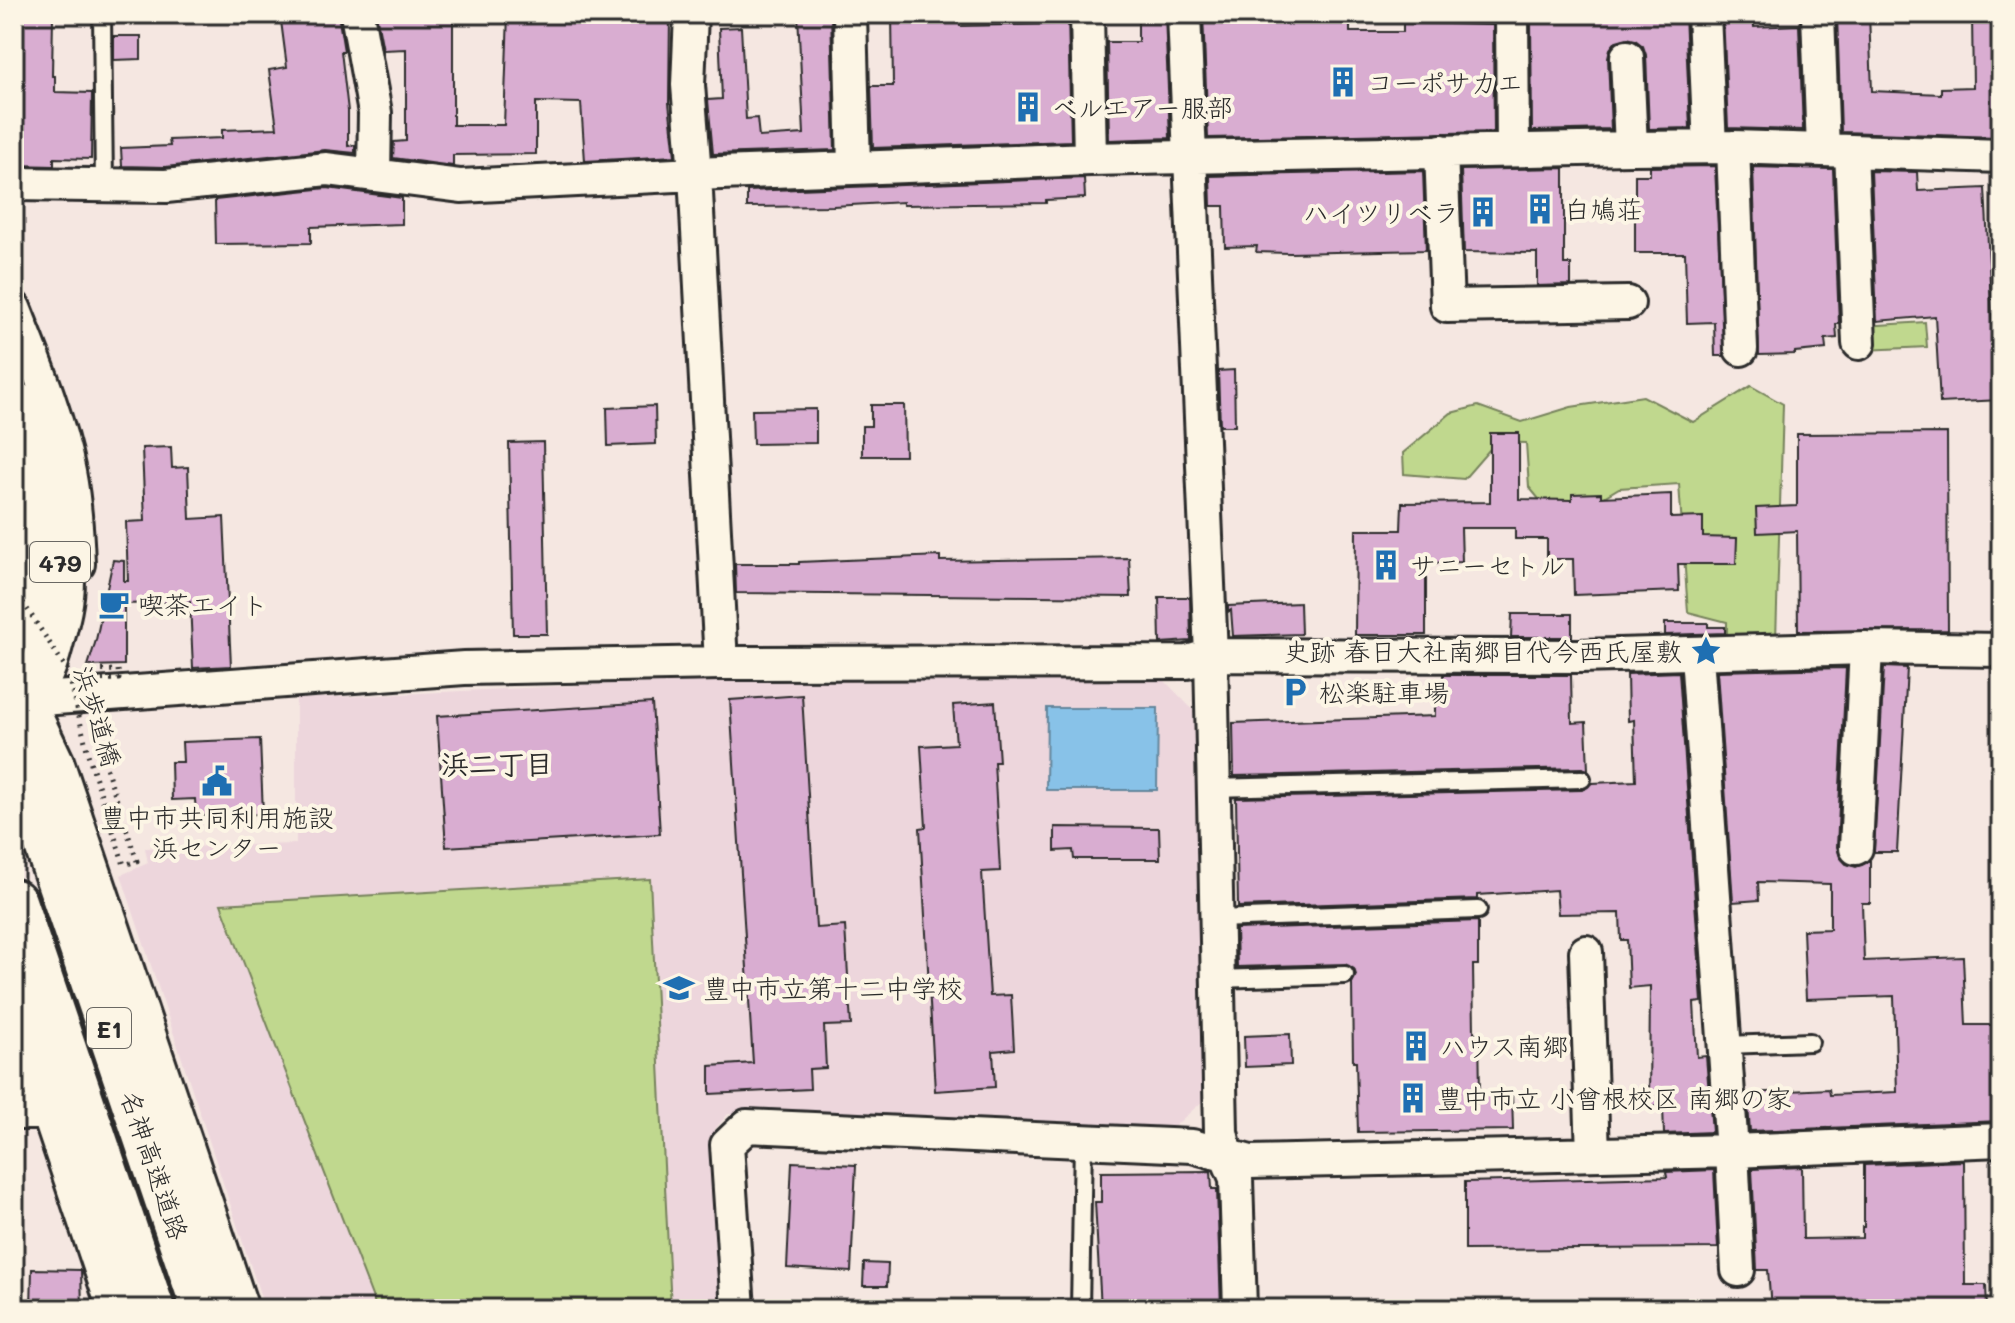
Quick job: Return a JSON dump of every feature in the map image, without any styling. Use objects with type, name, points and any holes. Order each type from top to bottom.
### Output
[{"type":"highway","name":"479","points":[[14,404],[48,500],[62,582],[49,648],[21,709]]},
{"type":"highway","name":"479","points":[[14,517],[26,558],[25,584],[14,631]]},
{"type":"highway","name":"名神高速道路","points":[[14,748],[204,1309]]},
{"type":"highway","name":"名神高速道路","points":[[14,902],[152,1309]]},
{"type":"street","points":[[357,14],[375,113],[374,175]]},
{"type":"street","points":[[691,14],[688,85],[721,663]]},
{"type":"street","points":[[850,14],[854,167]]},
{"type":"street","points":[[1087,14],[1090,159]]},
{"type":"street","points":[[1184,14],[1211,655],[1221,1132],[1236,1178],[1240,1309]]},
{"type":"street","points":[[1512,14],[1513,150]]},
{"type":"street","points":[[1704,14],[1741,349]]},
{"type":"street","points":[[1818,14],[1859,343]]},
{"type":"street","points":[[1627,57],[1631,148]]},
{"type":"street","points":[[14,184],[166,186],[327,169],[461,186],[1090,159],[1631,148],[1721,147],[2001,156]]},
{"type":"street","points":[[1441,151],[1447,306],[1628,303]]},
{"type":"street","points":[[14,308],[54,417],[69,471],[79,569],[70,618],[61,644],[21,709]]},
{"type":"street","points":[[21,709],[84,683],[464,668],[721,663],[1187,662],[1211,655],[1697,655],[1866,648],[2001,650]]},
{"type":"street","points":[[1856,848],[1866,648]]},
{"type":"street","points":[[1697,655],[1738,1270]]},
{"type":"street","points":[[21,709],[57,761],[242,1309]]},
{"type":"street","points":[[1586,952],[1593,1154]]},
{"type":"street","points":[[14,1011],[114,1309]]},
{"type":"street","points":[[14,1113],[48,1113]]},
{"type":"street","points":[[738,1309],[727,1145],[747,1126],[1192,1146],[1250,1162],[1732,1151],[2001,1140]]},
{"type":"lane","points":[[102,14],[104,185]]},
{"type":"lane","points":[[1213,788],[1582,779]]},
{"type":"lane","points":[[1216,919],[1478,910]]},
{"type":"lane","points":[[1217,979],[1345,975]]},
{"type":"lane","points":[[1725,1045],[1810,1042]]},
{"type":"lane","points":[[1080,1309],[1083,1141]]},
{"type":"path","name":"浜歩道橋","points":[[14,589],[68,671],[84,683],[96,737],[137,861],[124,865],[88,754],[84,683]]},
{"type":"path","points":[[118,670],[119,679],[84,683],[118,670]]},
{"type":"shaded area","name":"豊中市立第十二中学校","points":[[832,673],[1165,681],[1193,710],[1203,1101],[1170,1130],[728,1114],[714,1130],[721,1309],[265,1309],[121,875],[148,863],[145,848],[296,844],[296,699]]},
{"type":"green space","points":[[1925,322],[1927,347],[1865,350],[1864,326]]},
{"type":"green space","points":[[1751,386],[1783,404],[1776,640],[1727,645],[1727,622],[1688,612],[1679,484],[1619,488],[1592,504],[1548,510],[1529,487],[1526,443],[1496,442],[1464,479],[1404,474],[1403,453],[1451,413],[1478,406],[1522,422],[1571,407],[1643,396],[1693,422]]},
{"type":"green space","points":[[650,879],[671,1309],[377,1309],[221,904]]},
{"type":"water","points":[[1047,708],[1158,708],[1157,790],[1046,790]]},
{"type":"building","points":[[14,14],[53,15],[52,76],[55,76],[55,92],[92,93],[91,159],[54,158],[54,166],[14,165]]},
{"type":"building","points":[[338,14],[344,51],[341,51],[348,111],[348,146],[355,145],[355,153],[325,150],[165,167],[122,166],[121,148],[170,146],[169,140],[222,138],[222,130],[277,128],[269,70],[287,67],[281,21]]},
{"type":"building","points":[[376,14],[453,14],[453,125],[504,125],[508,14],[563,14],[610,19],[610,14],[670,14],[669,103],[675,156],[585,161],[581,103],[536,102],[536,154],[453,155],[453,166],[393,158],[394,142],[406,141],[406,49],[383,50]]},
{"type":"building","points":[[798,14],[831,14],[835,150],[713,154],[708,100],[722,99],[719,28],[741,27],[746,119],[757,118],[759,137],[804,134]]},
{"type":"building","points":[[892,14],[959,14],[960,26],[1055,24],[1054,15],[1068,15],[1071,141],[873,148],[871,86],[893,86]]},
{"type":"building","points":[[1138,14],[1165,14],[1170,138],[1109,140],[1107,42],[1138,42]]},
{"type":"building","points":[[1203,14],[1291,14],[1292,24],[1350,23],[1350,32],[1403,32],[1403,23],[1493,25],[1494,132],[1208,138]]},
{"type":"building","points":[[1591,14],[1685,14],[1690,128],[1649,129],[1646,55],[1643,46],[1627,38],[1616,41],[1608,57],[1611,129],[1532,131],[1531,21],[1592,21]]},
{"type":"building","points":[[1723,14],[1754,14],[1754,27],[1799,25],[1803,130],[1728,128]]},
{"type":"building","points":[[1837,14],[1869,14],[1872,91],[1941,94],[1941,88],[1973,87],[1972,16],[1995,15],[2001,133],[1998,137],[1841,132]]},
{"type":"building","points":[[114,36],[141,36],[141,59],[114,60]]},
{"type":"building","points":[[1715,166],[1724,356],[1715,356],[1714,322],[1687,323],[1685,253],[1635,253],[1635,175],[1650,175],[1650,167]]},
{"type":"building","points":[[1753,167],[1833,169],[1839,324],[1836,324],[1837,338],[1825,339],[1826,349],[1759,355]]},
{"type":"building","points":[[1564,168],[1564,264],[1571,264],[1571,285],[1537,286],[1537,253],[1464,252],[1461,170]]},
{"type":"building","points":[[1423,171],[1426,250],[1290,253],[1256,252],[1257,246],[1225,247],[1224,206],[1211,206],[1210,176]]},
{"type":"building","points":[[1871,171],[1917,172],[1918,191],[1985,188],[1995,377],[2001,376],[2001,400],[1940,403],[1935,316],[1877,321]]},
{"type":"building","points":[[1084,178],[1085,198],[1046,200],[1046,203],[903,205],[903,202],[747,207],[747,191]]},
{"type":"building","points":[[327,188],[402,198],[402,224],[311,227],[311,243],[216,244],[215,200]]},
{"type":"building","points":[[1234,370],[1235,426],[1220,426],[1218,371]]},
{"type":"building","points":[[871,405],[904,405],[905,456],[862,456],[862,426],[871,426]]},
{"type":"building","points":[[655,406],[656,444],[608,446],[607,408]]},
{"type":"building","points":[[816,409],[816,443],[753,444],[752,410]]},
{"type":"building","points":[[1490,433],[1519,433],[1519,499],[1572,500],[1572,494],[1601,493],[1601,497],[1671,494],[1671,518],[1703,517],[1703,537],[1737,538],[1736,564],[1678,564],[1679,591],[1574,595],[1573,559],[1547,559],[1547,539],[1515,539],[1515,528],[1461,528],[1462,562],[1426,563],[1426,635],[1355,635],[1356,530],[1401,530],[1402,503],[1490,502]]},
{"type":"building","points":[[1947,433],[1948,630],[1798,631],[1797,531],[1757,533],[1756,508],[1797,506],[1797,434]]},
{"type":"building","points":[[543,442],[547,634],[513,634],[509,443]]},
{"type":"building","points":[[171,447],[172,468],[188,467],[190,519],[224,517],[231,666],[193,668],[190,602],[124,604],[124,665],[88,666],[113,560],[124,561],[124,581],[128,581],[126,522],[145,521],[142,448]]},
{"type":"building","points":[[940,556],[940,561],[1129,558],[1131,597],[736,593],[735,564],[799,564]]},
{"type":"building","points":[[1159,597],[1190,597],[1191,641],[1160,643]]},
{"type":"building","points":[[1300,603],[1301,634],[1233,636],[1228,606]]},
{"type":"building","points":[[1512,614],[1572,614],[1572,637],[1511,637]]},
{"type":"building","points":[[1665,623],[1708,623],[1708,627],[1725,627],[1725,633],[1665,635]]},
{"type":"building","points":[[1884,667],[1907,668],[1897,852],[1874,852]]},
{"type":"building","points":[[1846,668],[1837,847],[1846,864],[1856,867],[1870,861],[1870,903],[1862,903],[1864,961],[1963,957],[1966,1025],[1998,1025],[2001,1121],[1750,1131],[1747,1093],[1829,1089],[1830,1095],[1897,1092],[1894,996],[1806,999],[1803,930],[1830,929],[1830,884],[1758,882],[1759,900],[1733,902],[1717,671]]},
{"type":"building","points":[[1679,672],[1702,1002],[1694,1003],[1697,1057],[1706,1056],[1712,1132],[1664,1134],[1663,1106],[1649,1107],[1650,986],[1629,988],[1627,940],[1621,940],[1620,913],[1558,914],[1556,890],[1478,895],[1478,899],[1238,907],[1236,798],[1582,790],[1592,783],[1636,781],[1634,720],[1628,721],[1627,674]]},
{"type":"building","points":[[1443,675],[1571,675],[1572,723],[1586,722],[1588,770],[1234,776],[1233,723],[1435,716],[1435,698],[1443,698]]},
{"type":"building","points":[[802,695],[816,928],[845,926],[851,1025],[824,1026],[826,1068],[809,1069],[810,1089],[710,1094],[710,1066],[753,1063],[730,700]]},
{"type":"building","points":[[995,702],[999,762],[994,762],[1000,871],[982,872],[990,996],[1011,995],[1014,1049],[993,1051],[995,1087],[935,1091],[920,828],[926,827],[921,746],[956,744],[953,705]]},
{"type":"building","points":[[652,703],[660,834],[446,847],[437,716]]},
{"type":"building","name":"豊中市共同利用施設 浜センター","points":[[260,739],[263,814],[196,816],[195,799],[172,800],[171,762],[183,762],[182,742]]},
{"type":"building","points":[[1055,827],[1159,828],[1160,859],[1074,859],[1073,850],[1055,851]]},
{"type":"building","points":[[1478,921],[1478,965],[1473,965],[1474,1033],[1479,1033],[1480,1093],[1512,1093],[1513,1130],[1358,1132],[1356,1062],[1353,1062],[1354,969],[1345,964],[1237,967],[1236,929]]},
{"type":"building","points":[[1290,1034],[1291,1065],[1245,1067],[1244,1036]]},
{"type":"building","points":[[1964,1161],[1965,1285],[1986,1285],[1987,1309],[1771,1309],[1768,1270],[1757,1270],[1752,1169],[1802,1167],[1803,1239],[1862,1238],[1864,1165]]},
{"type":"building","points":[[792,1162],[856,1165],[851,1272],[787,1268]]},
{"type":"building","points":[[1714,1170],[1718,1248],[1465,1250],[1465,1182],[1667,1177],[1666,1172]]},
{"type":"building","points":[[1211,1171],[1212,1189],[1217,1189],[1221,1309],[1101,1309],[1095,1202],[1101,1202],[1101,1172]]},
{"type":"building","points":[[864,1263],[888,1264],[887,1286],[863,1286]]},
{"type":"building","points":[[32,1269],[81,1270],[82,1309],[31,1309]]},
{"type":"place","name":"コーポサカエ","points":[[1343,82]]},
{"type":"place","name":"ベルエアー服部","points":[[1028,107]]},
{"type":"place","name":"白鳩荘","points":[[1540,209]]},
{"type":"place","name":"ハイツリベラ","points":[[1483,212]]},
{"type":"place","name":"サニーセトル","points":[[1386,565]]},
{"type":"place","name":"喫茶エイト","points":[[114,604]]},
{"type":"place","name":"史跡 春日大社南郷目代今西氏屋敷","points":[[1706,651]]},
{"type":"place","name":"松楽駐車場","points":[[1295,692]]},
{"type":"place","name":"豊中市共同利用施設 浜センター","points":[[217,781]]},
{"type":"place","name":"豊中市立第十二中学校","points":[[679,988]]},
{"type":"place","name":"ハウス南郷","points":[[1416,1046]]},
{"type":"place","name":"豊中市立 小曾根校区 南郷の家","points":[[1413,1098]]},
{"type":"district","name":"浜二丁目","points":[[497,763]]}]
